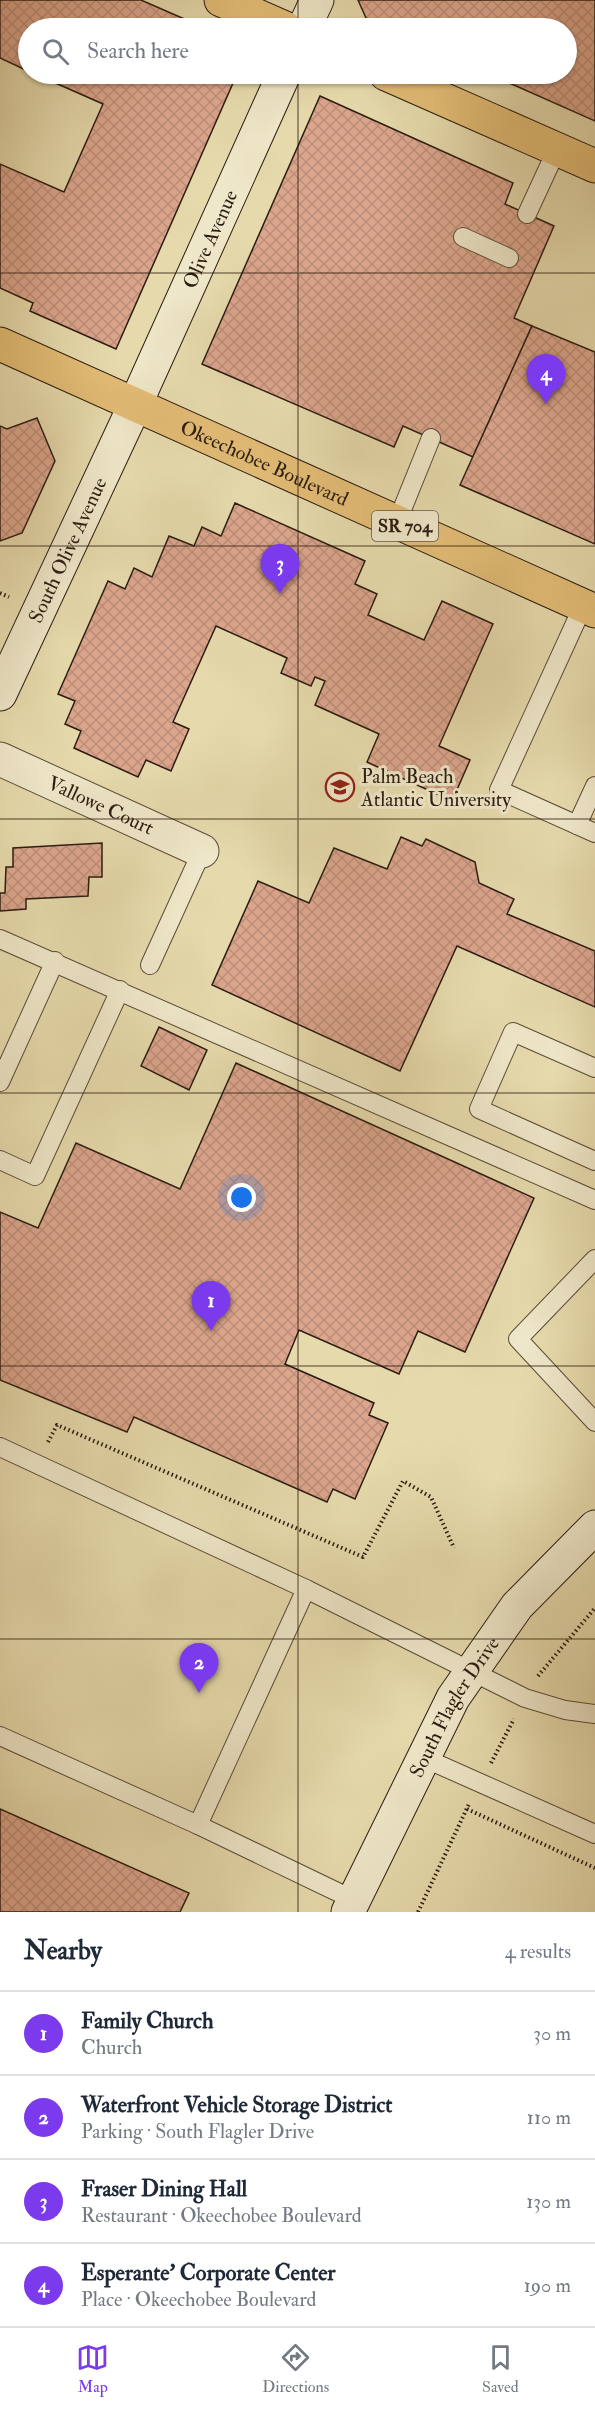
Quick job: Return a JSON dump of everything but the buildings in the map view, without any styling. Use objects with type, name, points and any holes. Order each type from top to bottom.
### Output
[{"type":"main road","points":[[221,0],[262,18]]},
{"type":"main road","points":[[409,84],[595,166]]},
{"type":"main road","name":"Okeechobee Boulevard","points":[[0,344],[589,609]]},
{"type":"street","points":[[309,18],[317,0]]},
{"type":"street","name":"Olive Avenue","points":[[135,405],[279,84]]},
{"type":"street","name":"South Olive Avenue","points":[[0,694],[135,405]]},
{"type":"street","name":"Vallowe Court","points":[[0,759],[202,850]]},
{"type":"street","name":"South Flagler Drive","points":[[351,1906],[453,1698],[517,1606],[595,1527]]},
{"type":"lane","points":[[527,214],[557,149]]},
{"type":"lane","points":[[463,237],[509,258]]},
{"type":"lane","points":[[397,522],[431,438]]},
{"type":"lane","points":[[589,609],[499,790],[595,833]]},
{"type":"lane","points":[[577,825],[595,786]]},
{"type":"lane","points":[[150,965],[202,850]]},
{"type":"lane","points":[[0,939],[55,961],[595,1200]]},
{"type":"lane","points":[[0,1082],[55,961]]},
{"type":"lane","points":[[0,1160],[35,1176],[120,990]]},
{"type":"lane","points":[[595,1068],[513,1032],[479,1109],[595,1161]]},
{"type":"lane","points":[[595,1259],[518,1339],[595,1422]]},
{"type":"lane","points":[[0,1447],[306,1589],[525,1698],[565,1710],[595,1714]]},
{"type":"lane","points":[[198,1825],[306,1589]]},
{"type":"lane","points":[[0,1736],[198,1825],[351,1906]]},
{"type":"lane","points":[[424,1758],[595,1834]]},
{"type":"path","points":[[0,593],[9,597]]},
{"type":"path","points":[[43,1450],[57,1425],[363,1557],[403,1481],[431,1497],[454,1548]]},
{"type":"path","points":[[418,1912],[467,1809],[536,1679],[595,1608]]},
{"type":"path","points":[[467,1809],[595,1868]]},
{"type":"place","name":"Esperante' Corporate Center","points":[[546,404]]},
{"type":"place","name":"Fraser Dining Hall","points":[[280,594]]},
{"type":"place","name":"Palm Beach Atlantic University","points":[[340,787]]},
{"type":"place","name":"Family Church","points":[[211,1331]]},
{"type":"place","name":"Waterfront Vehicle Storage District","points":[[199,1693]]}]
